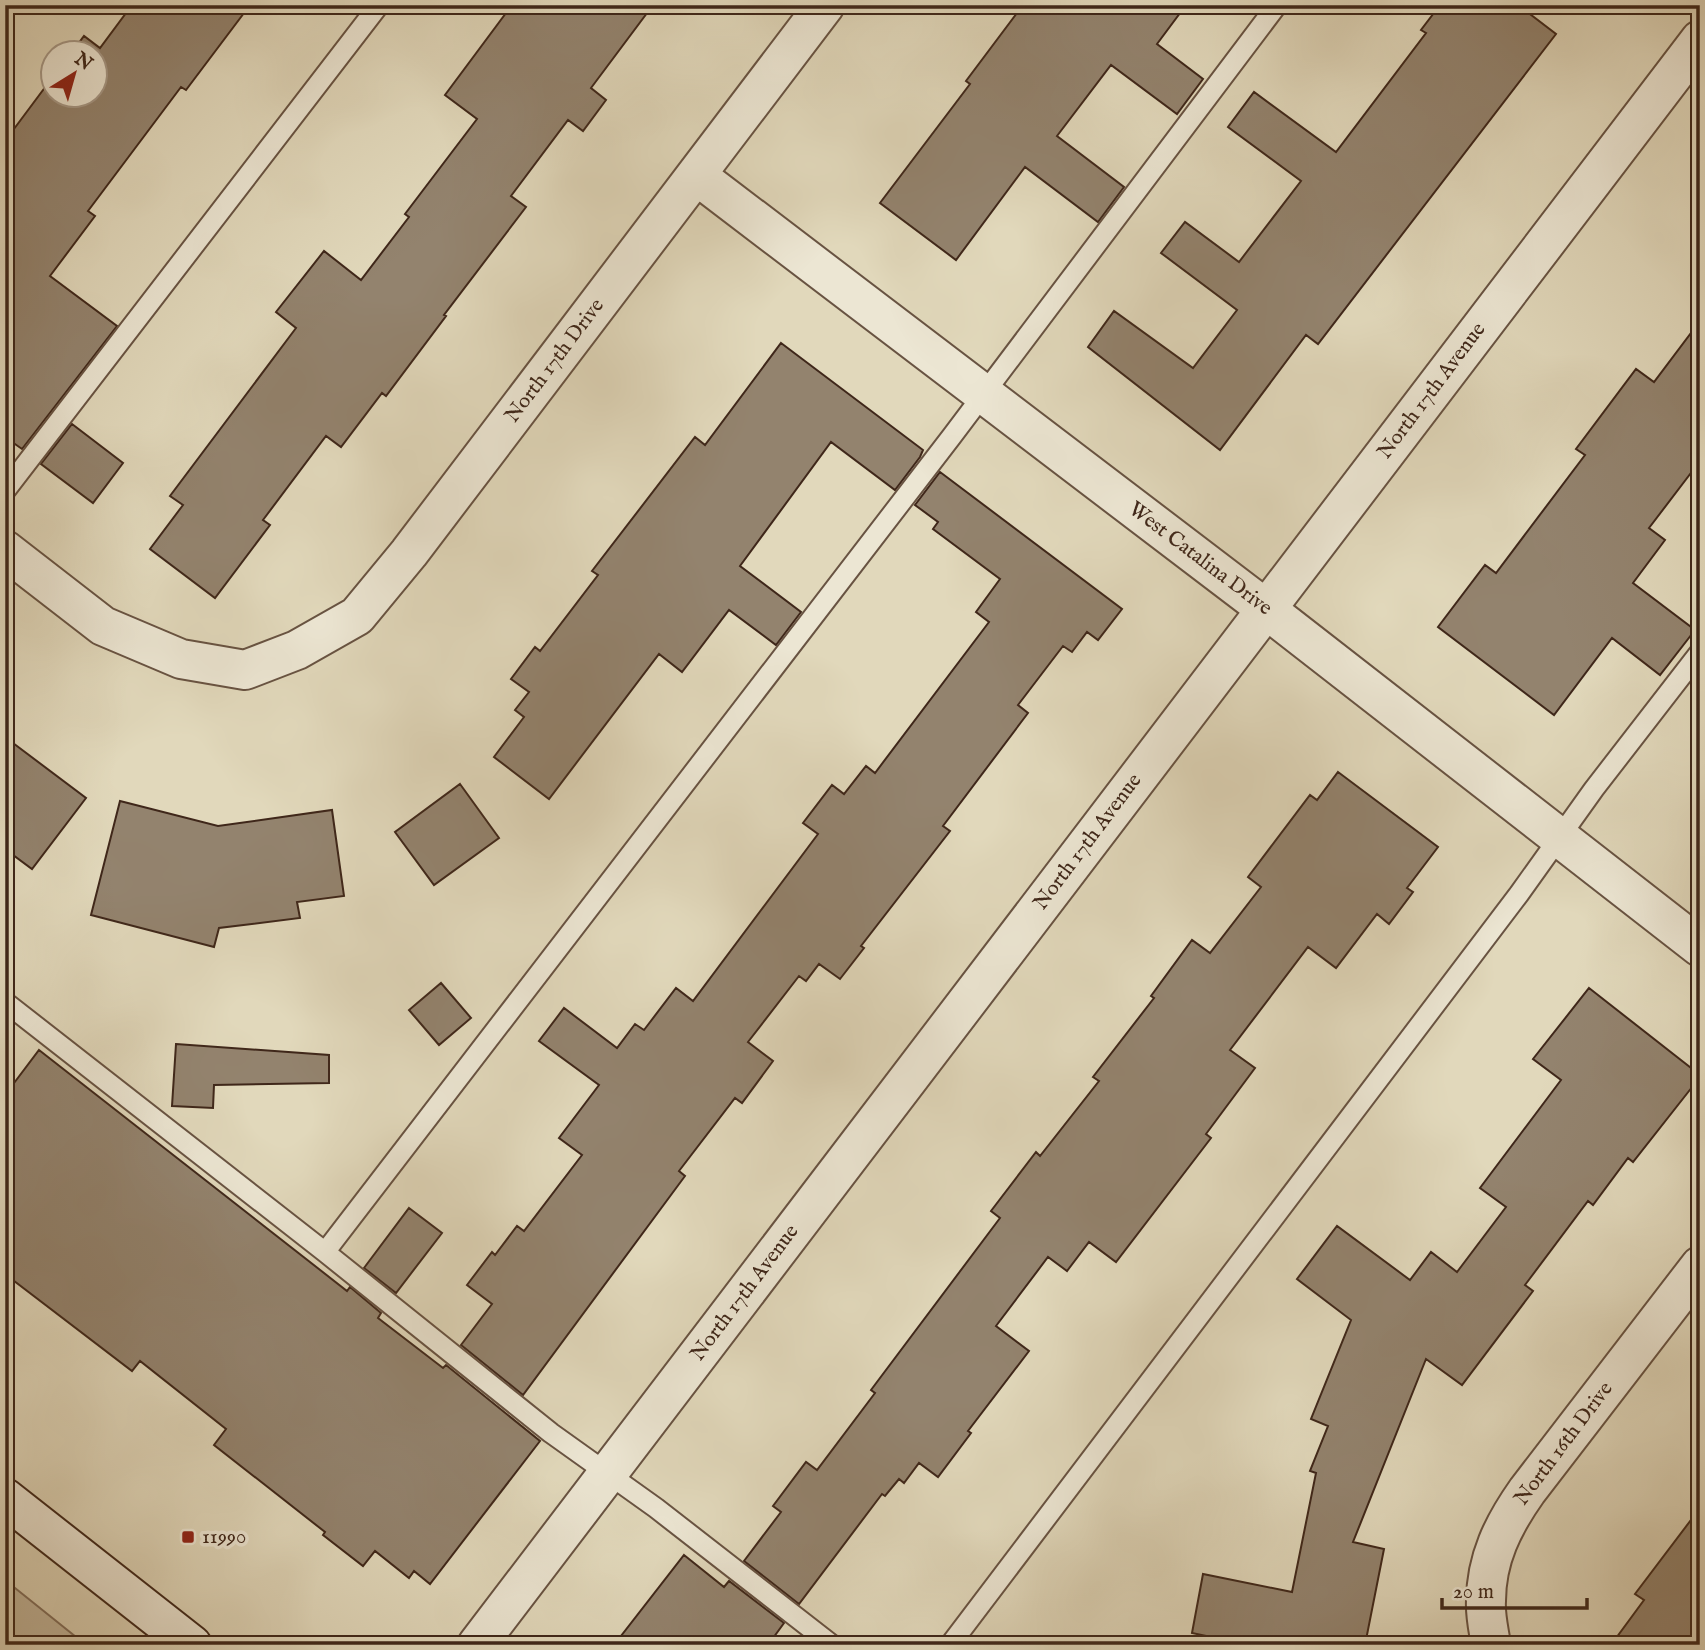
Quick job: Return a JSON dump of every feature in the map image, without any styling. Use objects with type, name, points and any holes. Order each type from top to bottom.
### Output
[{"type":"street","name":"North 17th Drive","points":[[5,550],[103,626],[181,660],[245,670],[297,650],[357,616],[409,553],[825,5]]},
{"type":"street","name":"North 17th Avenue","points":[[477,1645],[1700,40]]},
{"type":"street","name":"West Catalina Drive","points":[[696,175],[1266,609],[1700,947]]},
{"type":"street","name":"North 16th Drive","points":[[1491,1645],[1486,1602],[1491,1561],[1505,1523],[1700,1266]]},
{"type":"street","points":[[5,1498],[192,1645]]},
{"type":"lane","points":[[5,491],[379,5]]},
{"type":"lane","points":[[326,1252],[984,394],[1277,5]]},
{"type":"lane","points":[[950,1645],[1700,652]]},
{"type":"lane","points":[[5,1002],[326,1252],[551,1433],[656,1508],[832,1645]]},
{"type":"shaded area","points":[[5,1580],[86,1645],[5,1645]]},
{"type":"building","points":[[132,5],[250,5],[186,90],[181,87],[88,211],[95,216],[50,276],[117,326],[22,449],[5,437],[5,141],[38,97],[38,108],[108,108],[107,38]]},
{"type":"building","points":[[512,5],[653,5],[591,88],[606,100],[583,131],[568,120],[511,196],[526,207],[444,315],[446,316],[386,396],[382,393],[341,447],[326,436],[263,520],[270,525],[215,598],[150,549],[183,505],[170,496],[296,328],[276,312],[324,251],[361,280],[409,217],[405,214],[477,119],[445,95]]},
{"type":"building","points":[[1023,5],[1186,5],[1157,44],[1203,79],[1177,114],[1111,65],[1057,136],[1124,187],[1098,222],[1025,167],[956,260],[880,203],[970,84],[966,81]]},
{"type":"building","points":[[1440,5],[1518,5],[1556,34],[1318,344],[1306,335],[1220,450],[1088,347],[1114,311],[1193,368],[1237,310],[1161,253],[1185,222],[1239,262],[1301,181],[1228,127],[1254,92],[1336,152],[1426,33],[1421,30]]},
{"type":"building","points":[[1700,321],[1700,461],[1649,528],[1665,540],[1633,583],[1695,630],[1660,675],[1612,638],[1554,715],[1438,627],[1485,565],[1496,573],[1585,455],[1576,449],[1636,369],[1654,382]]},
{"type":"building","points":[[781,343],[923,450],[920,457],[895,490],[831,442],[740,566],[801,612],[776,645],[729,610],[682,672],[659,654],[549,799],[494,757],[524,717],[515,710],[529,692],[511,679],[535,647],[540,651],[598,575],[592,571],[695,437],[705,445]]},
{"type":"building","points":[[72,424],[123,463],[93,503],[41,464]]},
{"type":"building","points":[[940,472],[1122,609],[1098,640],[1087,632],[1072,652],[1063,646],[1018,705],[1028,713],[943,826],[950,831],[861,946],[864,948],[840,979],[819,964],[806,981],[799,976],[748,1042],[773,1061],[742,1103],[735,1098],[679,1171],[685,1176],[523,1395],[461,1345],[492,1304],[467,1285],[492,1252],[495,1255],[517,1226],[524,1231],[582,1155],[559,1138],[599,1085],[539,1041],[564,1008],[617,1048],[635,1024],[644,1030],[676,988],[693,1001],[818,834],[803,823],[832,785],[844,794],[866,766],[875,773],[989,622],[976,612],[1000,579],[933,529],[938,522],[915,505]]},
{"type":"building","points":[[5,737],[86,798],[32,869],[5,849]]},
{"type":"building","points":[[1338,772],[1438,847],[1407,888],[1413,892],[1389,924],[1377,914],[1336,968],[1308,947],[1230,1050],[1255,1068],[1206,1134],[1211,1138],[1116,1262],[1089,1242],[1067,1271],[1048,1257],[996,1326],[1029,1351],[968,1431],[971,1433],[938,1477],[919,1463],[904,1483],[899,1479],[885,1496],[882,1494],[799,1604],[744,1561],[781,1512],[773,1506],[806,1462],[817,1470],[875,1393],[871,1390],[1000,1218],[991,1211],[1036,1152],[1040,1156],[1099,1081],[1093,1077],[1154,998],[1151,996],[1192,940],[1210,953],[1261,887],[1248,877],[1310,795],[1317,800]]},
{"type":"building","points":[[460,784],[499,838],[434,885],[395,832]]},
{"type":"building","points":[[120,801],[218,826],[332,810],[344,896],[297,902],[300,918],[219,928],[214,947],[91,915]]},
{"type":"building","points":[[441,983],[471,1018],[439,1045],[409,1010]]},
{"type":"building","points":[[1589,988],[1700,1077],[1633,1162],[1628,1158],[1593,1205],[1588,1201],[1525,1285],[1533,1291],[1462,1385],[1426,1359],[1353,1542],[1384,1549],[1365,1645],[1249,1645],[1192,1633],[1203,1574],[1292,1592],[1316,1473],[1310,1471],[1328,1426],[1311,1419],[1351,1320],[1297,1279],[1337,1226],[1410,1280],[1431,1252],[1457,1272],[1506,1207],[1480,1188],[1561,1080],[1533,1059]]},
{"type":"building","points":[[176,1044],[329,1055],[329,1083],[214,1085],[213,1108],[172,1106]]},
{"type":"building","points":[[39,1050],[347,1291],[350,1287],[381,1313],[378,1318],[443,1368],[446,1365],[540,1441],[430,1584],[414,1571],[409,1578],[375,1551],[363,1566],[323,1535],[325,1532],[214,1445],[226,1429],[140,1361],[132,1371],[5,1274],[5,1095]]},
{"type":"building","points":[[409,1208],[442,1233],[396,1293],[364,1268]]},
{"type":"building","points":[[1700,1508],[1700,1645],[1611,1645],[1644,1600],[1635,1594]]},
{"type":"building","points":[[684,1555],[724,1587],[729,1581],[784,1623],[768,1645],[614,1645]]},
{"type":"place","name":"11990","points":[[188,1537]]}]
